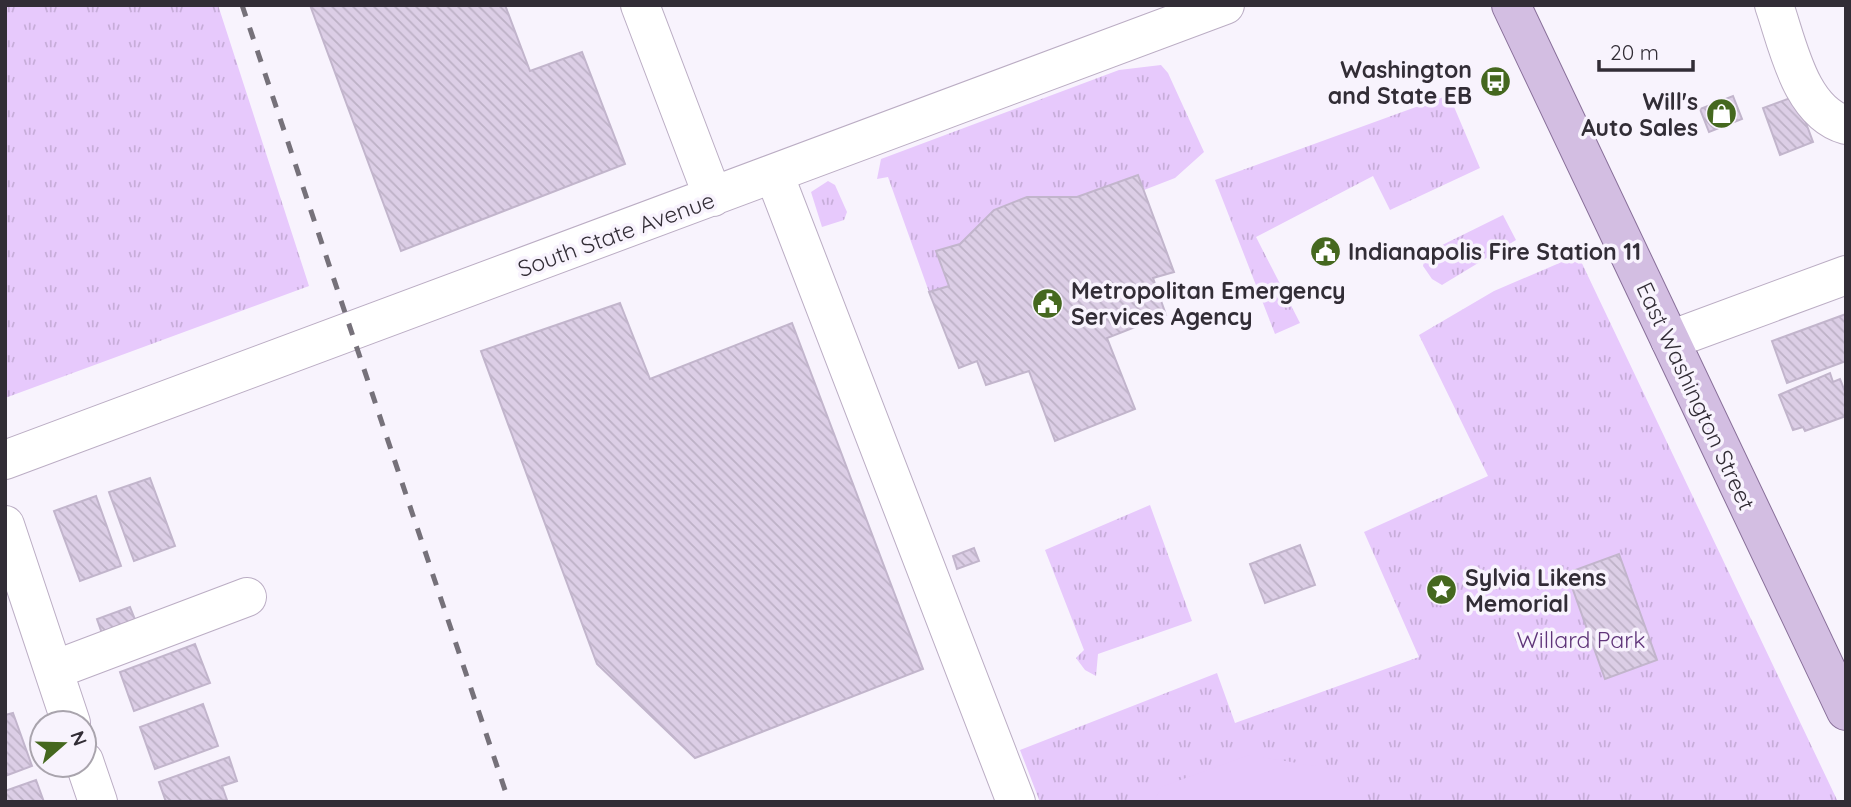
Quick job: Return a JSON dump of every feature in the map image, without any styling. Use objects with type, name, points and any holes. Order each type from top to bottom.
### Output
[{"type":"main road","name":"East Washington Street","points":[[1511,5],[1846,711]]},
{"type":"street","points":[[640,5],[713,197]]},
{"type":"street","name":"South State Avenue","points":[[5,460],[1225,5]]},
{"type":"street","points":[[1774,5],[1813,103],[1827,120],[1846,125]]},
{"type":"street","points":[[774,174],[1016,802]]},
{"type":"street","points":[[1670,340],[1846,275]]},
{"type":"street","points":[[5,525],[67,709]]},
{"type":"street","points":[[54,670],[247,597]]},
{"type":"street","points":[[90,779],[98,802]]},
{"type":"green space","points":[[5,5],[218,5],[309,286],[5,398]]},
{"type":"green space","points":[[1161,65],[1168,73],[1204,152],[1175,178],[1144,190],[1137,175],[1077,197],[1027,197],[994,210],[960,244],[937,251],[949,286],[929,292],[888,177],[877,179],[881,159],[1119,70]]},
{"type":"green space","points":[[1449,95],[1480,168],[1390,210],[1373,176],[1256,237],[1300,323],[1275,334],[1215,180]]},
{"type":"green space","points":[[828,181],[835,185],[847,212],[844,220],[822,227],[811,192]]},
{"type":"green space","points":[[1503,215],[1516,240],[1442,285],[1432,279],[1423,266],[1426,253]]},
{"type":"green space","name":"Willard Park","points":[[1578,255],[1838,802],[1040,802],[1020,750],[1217,673],[1235,723],[1419,657],[1364,532],[1488,476],[1419,335],[1494,291]]},
{"type":"green space","points":[[1150,505],[1192,621],[1098,654],[1096,676],[1085,670],[1076,658],[1084,650],[1045,550]]},
{"type":"green space","points":[[1249,755],[1346,771],[1351,792],[1344,802],[1154,802],[1161,787]]},
{"type":"building","points":[[310,5],[505,5],[530,71],[582,52],[625,164],[401,251]]},
{"type":"building","name":"Will's Auto Sales","points":[[1733,96],[1742,119],[1709,132],[1700,109]]},
{"type":"building","points":[[1796,96],[1813,142],[1780,155],[1763,108]]},
{"type":"building","name":"Metropolitan Emergency Services Agency","points":[[1138,175],[1174,272],[1153,278],[1166,315],[1107,338],[1135,409],[1055,441],[1029,371],[986,385],[977,361],[959,368],[929,292],[949,286],[936,251],[960,244],[994,210],[1027,197],[1077,197]]},
{"type":"building","points":[[620,303],[650,379],[792,323],[923,669],[695,758],[597,664],[481,351]]},
{"type":"building","points":[[1846,314],[1846,361],[1787,383],[1772,341]]},
{"type":"building","points":[[1830,373],[1833,382],[1840,379],[1846,394],[1846,416],[1805,431],[1803,427],[1793,430],[1779,395]]},
{"type":"building","points":[[150,478],[175,546],[134,561],[109,492]]},
{"type":"building","points":[[96,496],[121,566],[80,581],[54,511]]},
{"type":"building","points":[[1300,545],[1315,585],[1265,603],[1250,564]]},
{"type":"building","points":[[974,548],[979,561],[957,569],[953,556]]},
{"type":"building","points":[[1619,554],[1657,660],[1605,679],[1567,573]]},
{"type":"building","points":[[130,607],[140,632],[106,645],[97,619]]},
{"type":"building","points":[[195,644],[210,683],[134,711],[120,672]]},
{"type":"building","points":[[203,704],[218,746],[155,769],[140,727]]},
{"type":"building","points":[[13,713],[28,755],[28,767],[5,776],[5,715]]},
{"type":"building","points":[[229,757],[237,781],[222,786],[227,800],[166,802],[159,782]]},
{"type":"building","points":[[36,780],[44,802],[5,802],[5,791]]},
{"type":"railway","points":[[242,5],[509,802]]},
{"type":"place","name":"Washington and State EB","points":[[1495,82]]},
{"type":"place","name":"Will's Auto Sales","points":[[1721,114]]},
{"type":"place","name":"Indianapolis Fire Station 11","points":[[1325,251]]},
{"type":"place","name":"Metropolitan Emergency Services Agency","points":[[1048,303]]},
{"type":"place","name":"Sylvia Likens Memorial","points":[[1442,590]]}]
